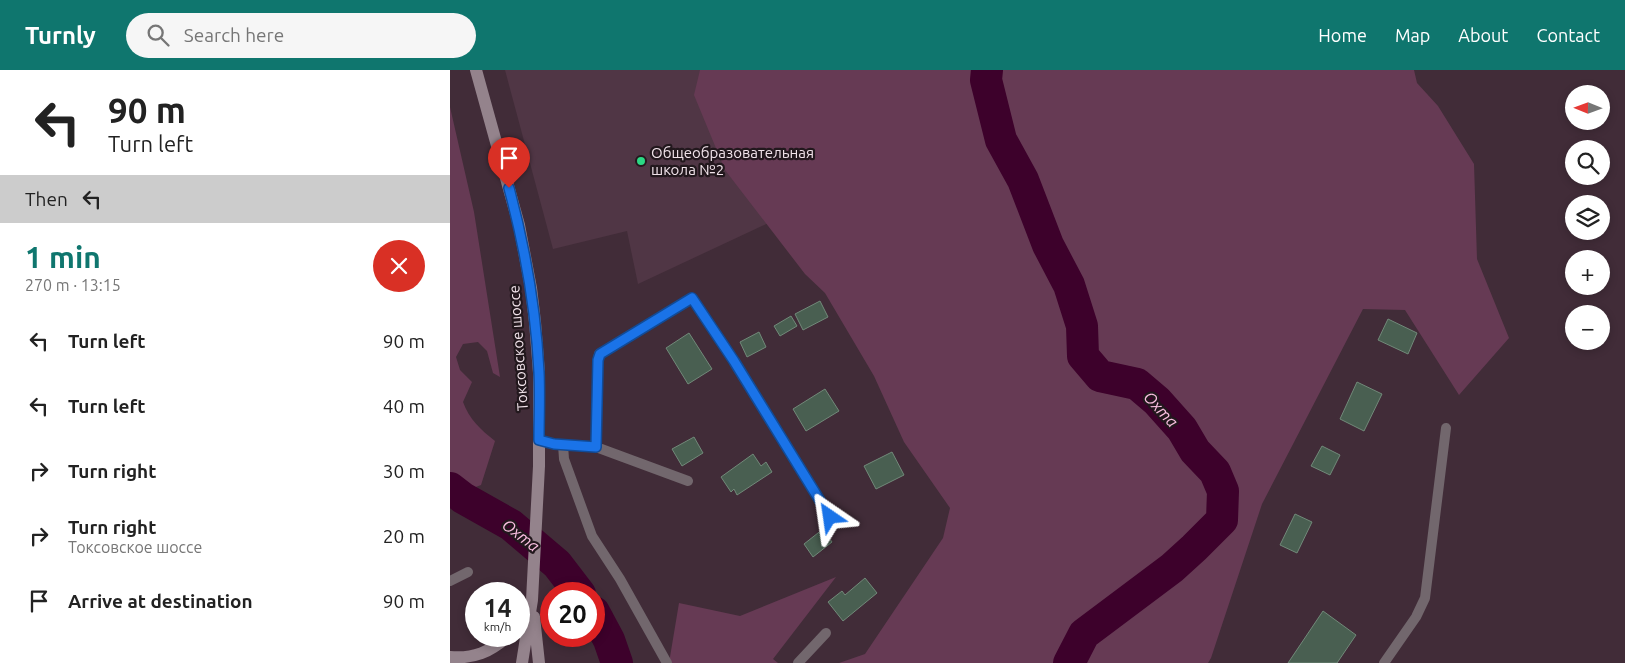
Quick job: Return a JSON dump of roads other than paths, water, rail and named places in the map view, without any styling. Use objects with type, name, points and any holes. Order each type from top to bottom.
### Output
[{"type":"main road","name":"Токсовское шоссе","points":[[476,70],[519,225],[531,288],[539,372],[539,466],[532,600]]},
{"type":"main road","points":[[522,663],[532,600]]},
{"type":"main road","points":[[532,600],[539,663]]},
{"type":"main road","points":[[450,657],[462,658],[479,655],[496,647]]},
{"type":"lane","points":[[596,447],[598,360],[600,354],[692,298],[734,361],[830,517]]},
{"type":"lane","points":[[1384,663],[1416,617],[1424,598],[1446,428]]},
{"type":"lane","points":[[539,440],[563,445],[596,447],[688,481]]},
{"type":"lane","points":[[563,445],[564,459],[592,536],[620,579],[667,663]]},
{"type":"lane","points":[[450,581],[468,572]]},
{"type":"lane","points":[[798,663],[826,633]]},
{"type":"waterway","name":"Охта","points":[[987,70],[986,80],[1001,140],[1023,180],[1048,245],[1069,285],[1082,326],[1083,356],[1100,376],[1137,384],[1157,401],[1182,429],[1195,451],[1215,472],[1223,491],[1222,520],[1172,568],[1084,634],[1069,663]]},
{"type":"waterway","name":"Охта","points":[[450,488],[463,498],[511,525],[557,564],[571,582]]},
{"type":"waterway","name":"Охта","points":[[605,633],[617,663]]},
{"type":"place","name":"Общеобразовательная школа №2","points":[[641,161]]}]
